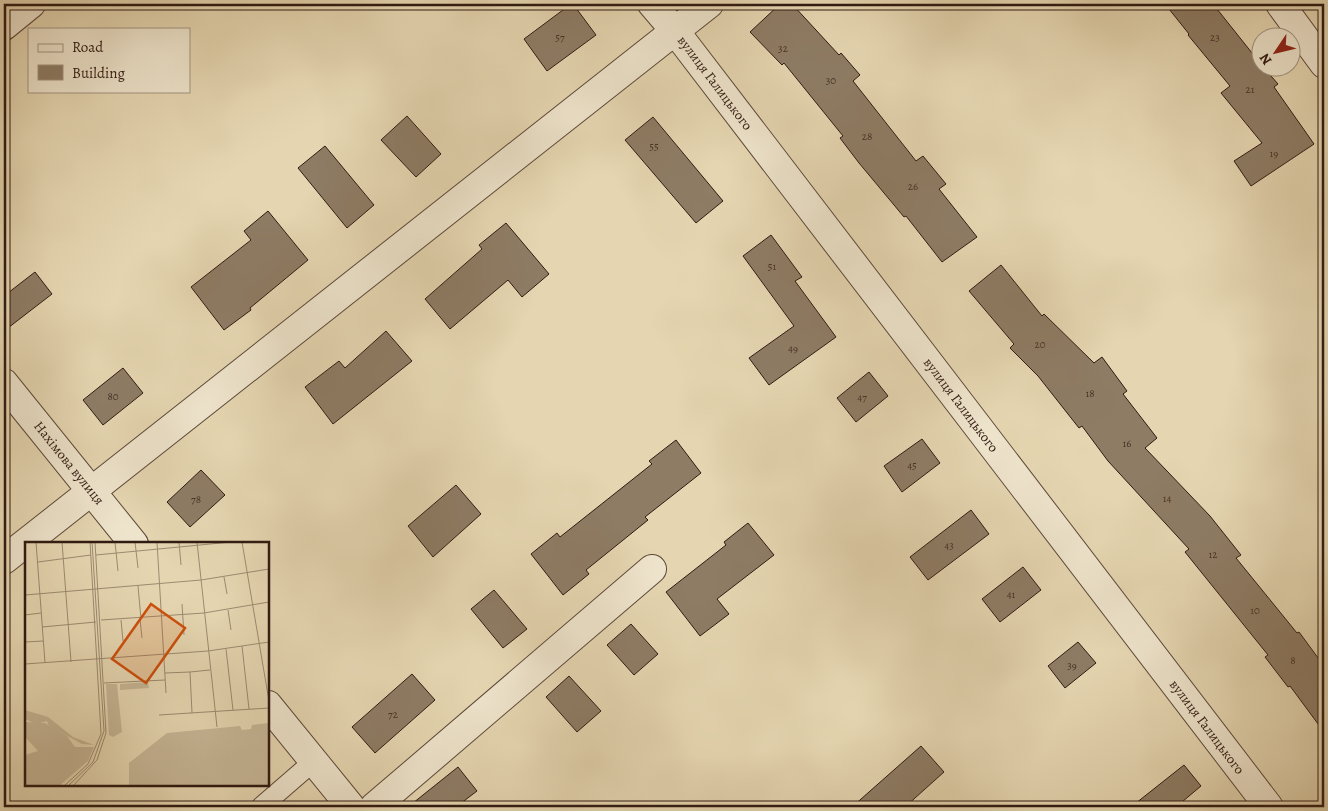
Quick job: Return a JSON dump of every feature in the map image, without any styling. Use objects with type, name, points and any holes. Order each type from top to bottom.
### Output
[{"type":"street","points":[[4,26],[30,4]]},
{"type":"street","name":"вулиця Галицького","points":[[652,4],[675,31],[1269,807]]},
{"type":"street","points":[[27,542],[709,4]]},
{"type":"street","points":[[1280,4],[1324,64]]},
{"type":"street","name":"Нахімова вулиця","points":[[4,383],[132,542]]},
{"type":"street","points":[[4,560],[25,543]]},
{"type":"street","points":[[269,706],[314,761],[356,807],[652,569]]},
{"type":"lane","points":[[261,807],[314,761]]},
{"type":"building","points":[[573,4],[596,35],[547,71],[524,39]]},
{"type":"building","points":[[780,4],[792,4],[860,75],[853,81],[916,161],[923,156],[946,184],[939,189],[977,237],[942,262],[906,216],[904,217],[859,163],[840,138],[843,136],[784,63],[782,65],[750,32]]},
{"type":"building","points":[[1165,4],[1213,4],[1250,50],[1250,78],[1273,78],[1278,84],[1274,87],[1314,144],[1251,186],[1234,161],[1262,143],[1221,93],[1230,86]]},
{"type":"building","points":[[407,116],[441,154],[416,177],[381,140]]},
{"type":"building","points":[[653,117],[723,201],[696,223],[625,140]]},
{"type":"building","points":[[325,146],[374,205],[347,228],[298,168]]},
{"type":"building","points":[[268,211],[308,260],[250,308],[251,310],[224,330],[191,287],[251,240],[244,231]]},
{"type":"building","points":[[506,223],[549,274],[522,297],[508,280],[450,329],[425,299],[482,249],[479,245]]},
{"type":"building","points":[[771,235],[802,277],[795,281],[836,337],[769,385],[749,358],[794,326],[743,256]]},
{"type":"building","points":[[1001,265],[1042,316],[1044,314],[1094,363],[1102,357],[1127,391],[1123,394],[1157,438],[1145,448],[1210,516],[1241,555],[1236,558],[1297,633],[1299,632],[1324,666],[1324,732],[1290,686],[1288,687],[1265,657],[1268,655],[1185,552],[1189,549],[1108,461],[1082,426],[1079,428],[1038,376],[1010,348],[1014,344],[969,291]]},
{"type":"building","points":[[35,272],[52,294],[4,331],[4,296]]},
{"type":"building","points":[[386,331],[412,361],[333,424],[305,387],[339,361],[345,368]]},
{"type":"building","points":[[123,368],[143,393],[103,425],[83,400]]},
{"type":"building","points":[[869,372],[888,396],[856,422],[837,398]]},
{"type":"building","points":[[922,439],[940,463],[902,492],[884,466]]},
{"type":"building","points":[[676,440],[701,473],[645,517],[648,520],[586,570],[589,574],[563,595],[531,554],[557,533],[560,537],[652,464],[649,461]]},
{"type":"building","points":[[201,470],[225,495],[190,527],[167,502]]},
{"type":"building","points":[[456,485],[481,514],[433,557],[408,526]]},
{"type":"building","points":[[971,510],[989,534],[928,580],[910,557]]},
{"type":"building","points":[[748,523],[774,555],[717,599],[729,614],[700,636],[666,592],[726,545],[724,542]]},
{"type":"building","points":[[1023,567],[1041,590],[1000,622],[982,599]]},
{"type":"building","points":[[494,590],[527,629],[503,648],[471,609]]},
{"type":"building","points":[[631,624],[658,654],[634,675],[607,645]]},
{"type":"building","points":[[1078,642],[1096,663],[1065,688],[1048,666]]},
{"type":"building","points":[[412,674],[435,700],[375,753],[352,727]]},
{"type":"building","points":[[569,676],[601,711],[577,732],[546,697]]},
{"type":"building","points":[[921,746],[944,772],[905,807],[852,807]]},
{"type":"building","points":[[1184,765],[1201,786],[1176,807],[1131,807]]},
{"type":"building","points":[[458,767],[477,791],[456,807],[408,807]]}]
